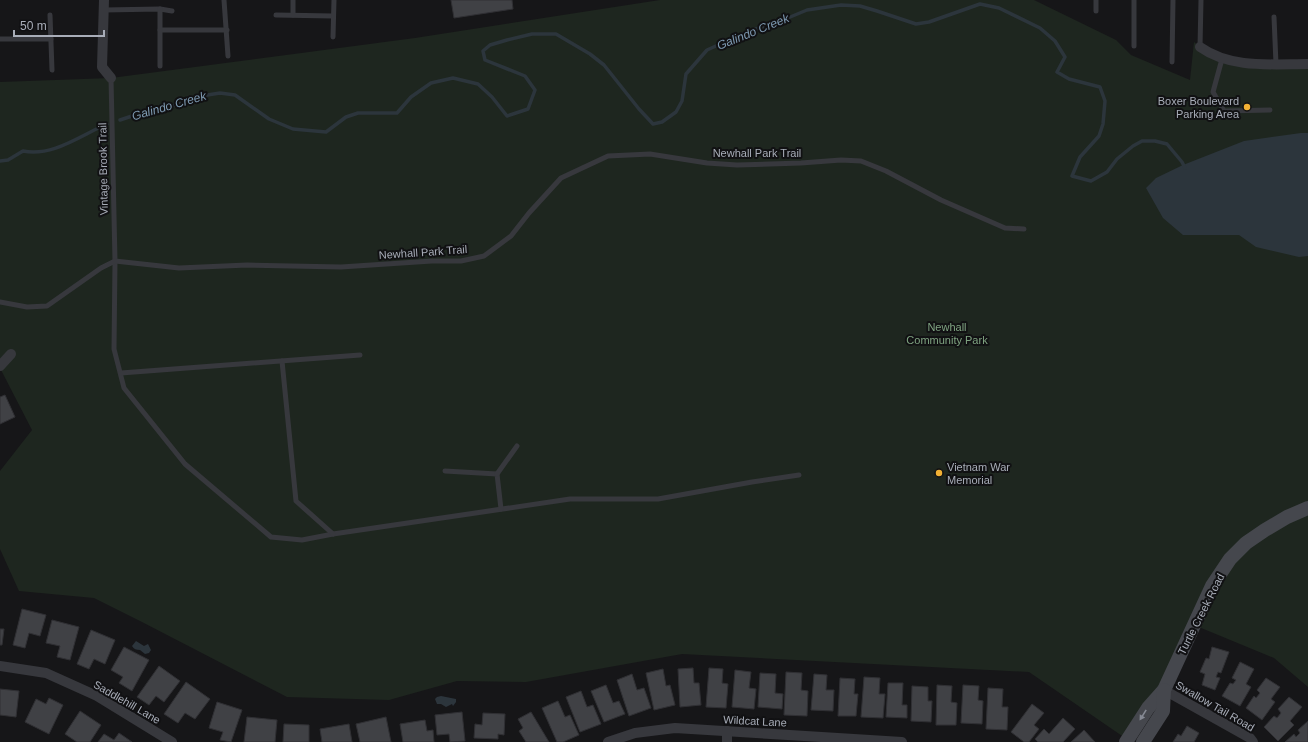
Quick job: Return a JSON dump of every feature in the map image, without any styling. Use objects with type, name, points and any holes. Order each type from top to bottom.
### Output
[{"type":"street","points":[[104,5],[102,67],[111,78]]},
{"type":"street","points":[[1200,47],[1210,54],[1222,59],[1243,63],[1308,64]]},
{"type":"street","points":[[0,366],[10,354]]},
{"type":"street","name":"Turtle Creek Road","points":[[1126,742],[1148,708],[1164,690],[1212,586],[1230,559],[1246,543],[1265,530],[1308,508]]},
{"type":"street","name":"Saddlehill Lane","points":[[0,666],[46,673],[97,696],[172,742]]},
{"type":"street","name":"Turtle Creek Road","points":[[1143,742],[1163,711],[1164,690]]},
{"type":"street","name":"Swallow Tail Road","points":[[1164,690],[1250,738],[1253,742]]},
{"type":"street","name":"Wildcat Lane","points":[[608,742],[635,733],[675,728],[902,742]]},
{"type":"street","points":[[727,742],[728,731]]},
{"type":"lane","points":[[224,0],[228,56]]},
{"type":"lane","points":[[293,0],[293,15]]},
{"type":"lane","points":[[333,37],[334,0]]},
{"type":"lane","points":[[1096,0],[1096,11]]},
{"type":"lane","points":[[1134,0],[1134,46]]},
{"type":"lane","points":[[1172,62],[1174,0]]},
{"type":"lane","points":[[1200,47],[1202,0]]},
{"type":"lane","points":[[104,5],[172,11]]},
{"type":"lane","points":[[160,9],[160,66]]},
{"type":"lane","points":[[50,15],[52,70]]},
{"type":"lane","points":[[276,15],[333,16]]},
{"type":"lane","points":[[1274,17],[1276,64]]},
{"type":"lane","points":[[160,30],[227,30]]},
{"type":"lane","points":[[0,39],[51,39]]},
{"type":"lane","points":[[1222,59],[1214,92],[1224,111],[1270,110]]},
{"type":"lane","name":"Vintage Brook Trail","points":[[111,78],[115,261],[114,349],[124,388],[185,464],[271,537],[302,540],[570,499],[658,499],[799,475]]},
{"type":"lane","name":"Newhall Park Trail","points":[[115,261],[179,268],[247,265],[341,267],[432,261],[461,261],[484,256],[511,236],[529,213],[561,178],[608,156],[650,154],[707,163],[737,165],[841,160],[861,161],[886,171],[941,200],[1005,228],[1024,229]]},
{"type":"lane","points":[[0,302],[27,306],[47,306],[101,268],[115,261]]},
{"type":"lane","points":[[121,373],[360,355]]},
{"type":"lane","points":[[282,361],[296,501],[334,534]]},
{"type":"lane","points":[[501,509],[497,474],[517,446]]},
{"type":"lane","points":[[445,470],[497,474]]},
{"type":"green space","name":"Newhall Community Park","points":[[660,0],[1034,0],[1116,40],[1131,55],[1190,80],[1194,42],[1210,54],[1222,59],[1308,64],[1308,687],[1274,658],[1194,625],[1128,740],[1029,672],[682,654],[526,682],[457,681],[389,700],[287,697],[94,598],[19,591],[0,549],[0,471],[32,430],[0,368],[0,82],[111,78],[415,38]]},
{"type":"shaded area","points":[[1308,133],[1308,256],[1299,257],[1256,247],[1239,235],[1183,235],[1163,218],[1146,188],[1156,178],[1183,165],[1244,141]]},
{"type":"shaded area","points":[[136,641],[144,646],[148,644],[151,650],[149,653],[145,654],[140,650],[136,650],[132,646]]},
{"type":"shaded area","points":[[441,696],[456,699],[456,702],[453,706],[452,704],[446,707],[441,704],[437,704],[435,699]]},
{"type":"building","points":[[451,0],[512,0],[513,9],[454,18]]},
{"type":"building","points":[[5,395],[15,417],[0,424],[0,397]]},
{"type":"building","points":[[22,609],[46,615],[40,636],[29,633],[25,648],[13,645]]},
{"type":"building","points":[[52,620],[79,627],[70,660],[57,657],[60,646],[46,643]]},
{"type":"building","points":[[0,629],[4,629],[2,645],[0,645]]},
{"type":"building","points":[[91,630],[115,640],[105,664],[94,659],[89,669],[77,664]]},
{"type":"building","points":[[124,647],[149,660],[132,691],[119,683],[123,677],[111,670]]},
{"type":"building","points":[[1212,647],[1229,652],[1221,673],[1218,672],[1216,677],[1220,678],[1215,690],[1202,685],[1205,674],[1200,672],[1206,658],[1209,659]]},
{"type":"building","points":[[1240,662],[1254,669],[1246,684],[1251,687],[1240,706],[1222,696],[1230,683],[1233,684],[1236,680],[1232,678]]},
{"type":"building","points":[[159,666],[180,681],[164,702],[156,696],[149,705],[137,697]]},
{"type":"building","points":[[693,668],[694,683],[699,683],[701,705],[680,707],[678,669]]},
{"type":"building","points":[[709,668],[723,669],[722,683],[728,684],[726,708],[706,707]]},
{"type":"building","points":[[663,669],[666,686],[670,685],[675,705],[654,710],[646,673]]},
{"type":"building","points":[[735,670],[751,672],[749,688],[756,689],[754,709],[732,707]]},
{"type":"building","points":[[786,672],[802,673],[801,690],[808,691],[807,716],[784,715]]},
{"type":"building","points":[[760,673],[776,674],[775,693],[783,694],[782,709],[758,707]]},
{"type":"building","points":[[632,674],[637,690],[644,688],[651,708],[629,716],[617,680]]},
{"type":"building","points":[[814,674],[827,675],[826,690],[834,690],[833,711],[811,710]]},
{"type":"building","points":[[864,677],[880,678],[879,694],[885,694],[883,718],[861,717]]},
{"type":"building","points":[[840,678],[855,679],[854,694],[858,694],[856,716],[838,716]]},
{"type":"building","points":[[1266,678],[1280,687],[1271,699],[1275,702],[1262,720],[1246,708],[1254,696],[1256,698],[1260,693],[1257,690]]},
{"type":"building","points":[[186,682],[210,699],[195,719],[185,713],[178,723],[164,714]]},
{"type":"building","points":[[888,683],[903,683],[902,705],[907,705],[907,718],[886,717]]},
{"type":"building","points":[[606,685],[613,703],[619,701],[625,714],[604,722],[591,691]]},
{"type":"building","points":[[937,685],[952,686],[951,702],[957,703],[956,725],[936,725]]},
{"type":"building","points":[[963,685],[979,686],[978,700],[983,701],[982,724],[961,723]]},
{"type":"building","points":[[912,686],[928,687],[928,701],[932,701],[931,722],[911,721]]},
{"type":"building","points":[[988,688],[1003,689],[1002,707],[1008,707],[1007,730],[986,729]]},
{"type":"building","points":[[0,689],[19,691],[16,717],[0,715]]},
{"type":"building","points":[[581,691],[587,707],[593,705],[601,724],[580,732],[566,697]]},
{"type":"building","points":[[1289,697],[1302,707],[1290,721],[1294,725],[1278,741],[1264,727],[1274,716],[1277,718],[1281,713],[1278,709]]},
{"type":"building","points":[[49,698],[63,705],[49,734],[25,722],[36,699],[46,704]]},
{"type":"building","points":[[558,701],[565,717],[570,715],[579,735],[563,742],[557,742],[542,708]]},
{"type":"building","points":[[217,702],[242,710],[231,742],[220,740],[223,732],[209,728]]},
{"type":"building","points":[[1032,704],[1044,713],[1034,725],[1039,729],[1029,742],[1024,742],[1011,732]]},
{"type":"building","points":[[80,711],[101,725],[90,742],[77,742],[65,734]]},
{"type":"building","points":[[462,712],[465,741],[450,742],[449,734],[437,735],[435,715]]},
{"type":"building","points":[[531,712],[549,742],[526,742],[519,731],[523,728],[518,719]]},
{"type":"building","points":[[483,713],[505,714],[504,735],[498,734],[498,739],[474,738],[475,724],[482,725]]},
{"type":"building","points":[[247,717],[277,720],[275,742],[244,742]]},
{"type":"building","points":[[386,717],[391,742],[360,742],[356,724]]},
{"type":"building","points":[[1063,718],[1075,729],[1063,742],[1038,742],[1035,739],[1044,729],[1049,734]]},
{"type":"building","points":[[425,720],[427,731],[433,730],[434,742],[403,742],[400,724]]},
{"type":"building","points":[[1308,721],[1308,742],[1285,742],[1294,734],[1296,737],[1300,733],[1298,730]]},
{"type":"building","points":[[284,724],[309,725],[309,742],[283,742]]},
{"type":"building","points":[[349,724],[352,742],[322,742],[320,729]]},
{"type":"building","points":[[1187,726],[1199,733],[1194,742],[1173,742],[1178,734],[1181,736]]},
{"type":"building","points":[[1084,730],[1095,742],[1071,742]]},
{"type":"building","points":[[119,733],[132,742],[98,742],[104,734],[114,740]]},
{"type":"waterway","name":"Galindo Creek","points":[[120,120],[150,110],[177,105],[201,96],[220,93],[235,95],[269,119],[293,129],[326,132],[346,117],[358,113],[397,113],[411,97],[431,83],[453,78],[478,84],[492,97],[507,116],[528,109],[535,90],[525,76],[485,60],[483,51],[490,45],[532,34],[556,34],[590,54],[604,65],[653,124],[662,122],[676,112],[682,101],[686,74],[707,50],[747,32],[807,10],[841,5],[860,6],[916,24],[929,22],[980,4],[999,8],[1040,28],[1055,41],[1065,57],[1057,72],[1069,79],[1100,87],[1105,101],[1103,124],[1099,136],[1080,157],[1072,176],[1091,181],[1107,172],[1117,159],[1133,146],[1142,141],[1155,141],[1167,144],[1185,168]]},
{"type":"waterway","name":"Galindo Creek","points":[[0,161],[8,160],[23,151],[34,152],[56,148],[107,124]]},
{"type":"place","name":"Boxer Boulevard Parking Area","points":[[1247,107]]},
{"type":"place","name":"Vietnam War Memorial","points":[[939,473]]}]
